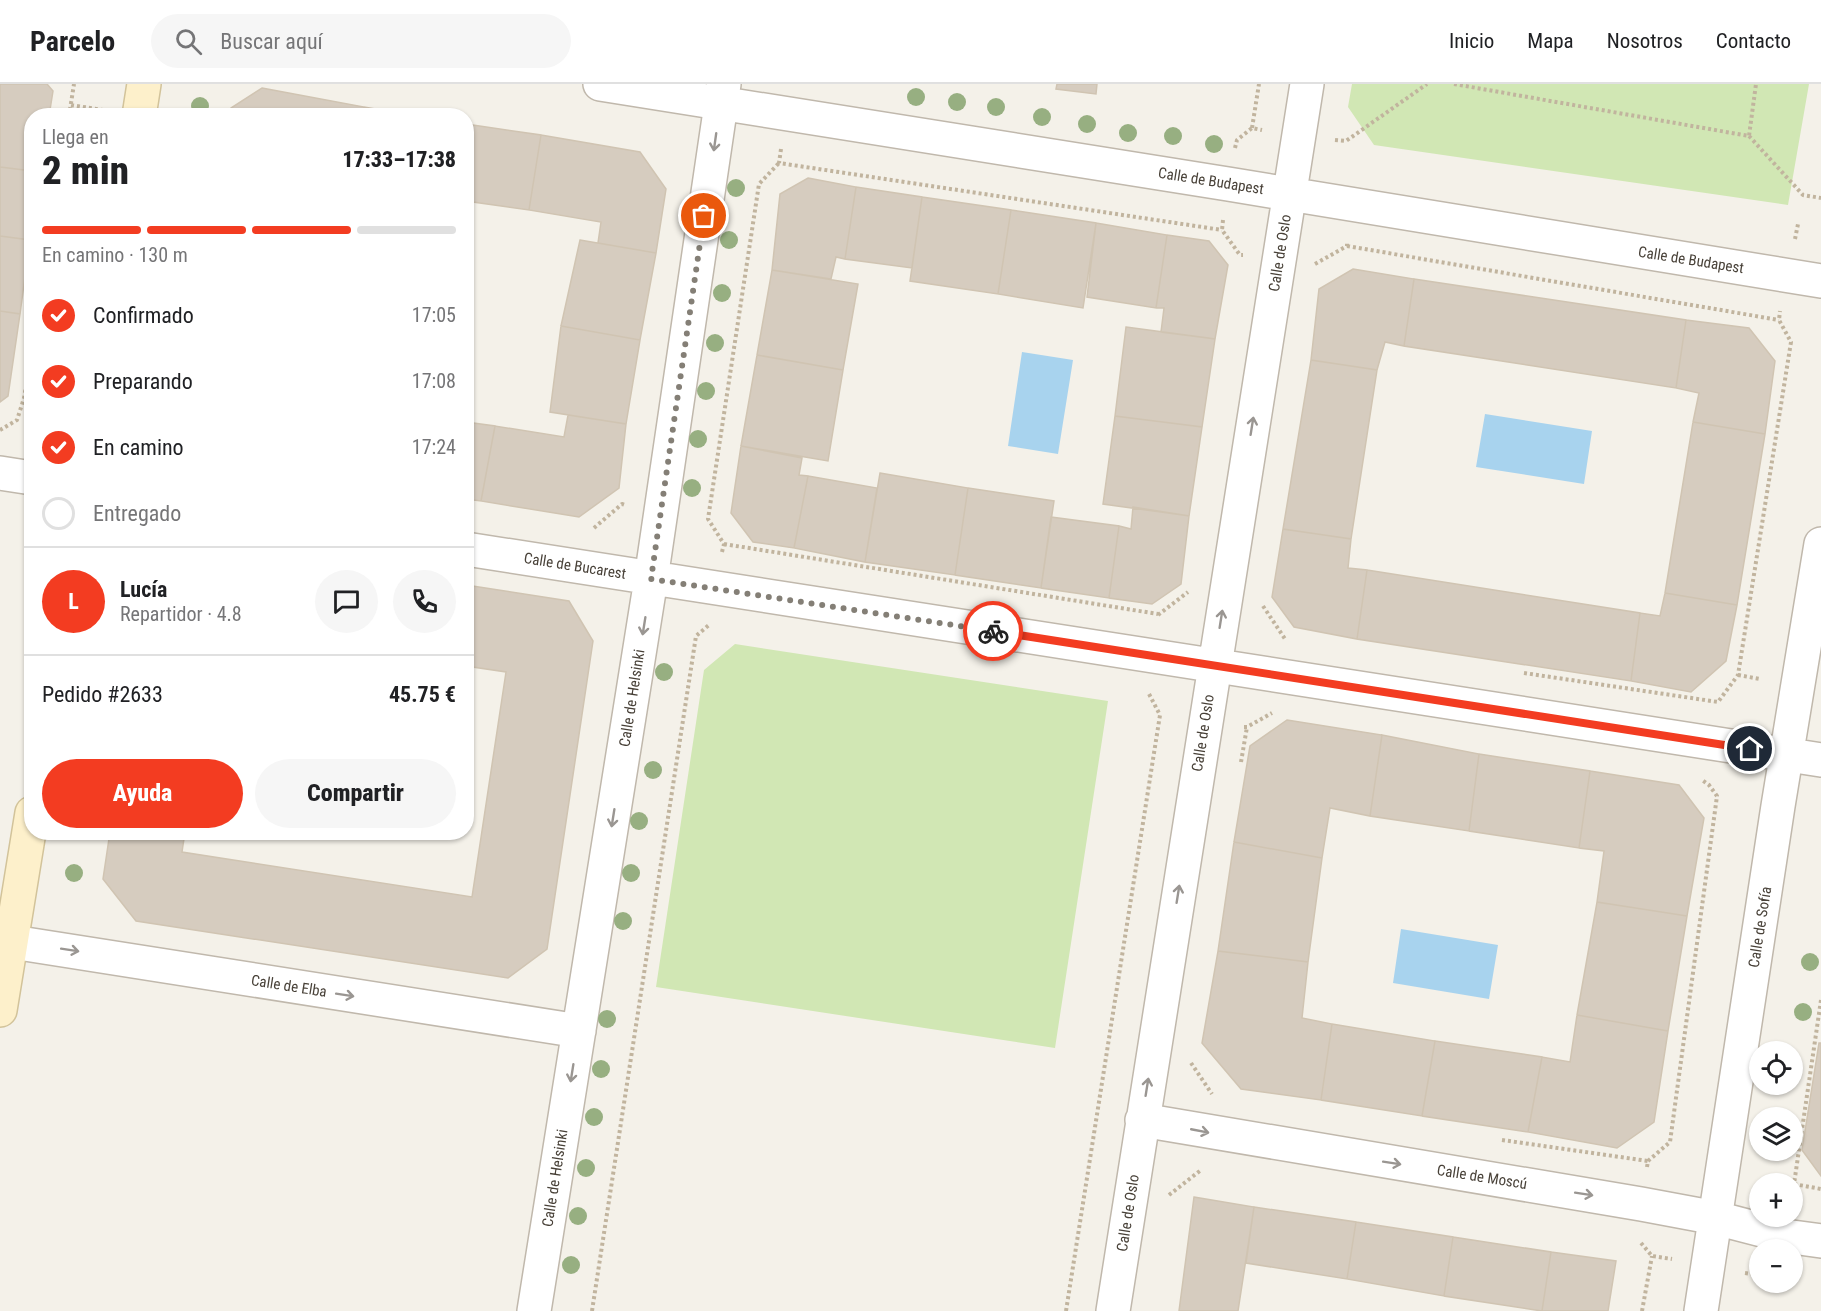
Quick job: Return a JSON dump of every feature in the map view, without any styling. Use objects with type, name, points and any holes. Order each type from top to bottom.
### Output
[{"type":"street","points":[[140,108],[144,84]]},
{"type":"street","name":"Calle de Budapest","points":[[600,84],[722,93],[787,114],[1821,281]]},
{"type":"street","name":"Calle de Oslo","points":[[1113,1311],[1306,84]]},
{"type":"street","name":"Calle de Helsinki","points":[[534,1311],[651,579],[722,93]]},
{"type":"street","points":[[0,473],[24,476]]},
{"type":"street","name":"Calle de Sofía","points":[[1701,1311],[1821,544]]},
{"type":"street","name":"Calle de Bucarest","points":[[474,550],[1821,760]]},
{"type":"street","points":[[0,1010],[6,940],[26,840]]},
{"type":"street","name":"Calle de Elba","points":[[6,940],[579,1031]]},
{"type":"street","name":"Calle de Moscú","points":[[1142,1120],[1716,1218],[1785,1236],[1821,1241]]},
{"type":"path","points":[[70,108],[74,84]]},
{"type":"path","points":[[1252,129],[1259,84]]},
{"type":"path","points":[[1346,141],[1427,84]]},
{"type":"path","points":[[1454,84],[1749,136],[1803,195],[1821,198]]},
{"type":"path","points":[[1749,136],[1756,84]]},
{"type":"path","points":[[716,588],[724,544],[708,519],[759,184],[779,163],[787,114]]},
{"type":"path","points":[[779,163],[1222,230]]},
{"type":"path","points":[[1347,246],[1779,320]]},
{"type":"path","points":[[1520,672],[1718,702],[1738,675],[1791,342]]},
{"type":"path","points":[[0,430],[17,420],[24,398]]},
{"type":"path","points":[[724,544],[1158,614]]},
{"type":"path","points":[[592,1311],[696,636],[710,624]]},
{"type":"path","points":[[1066,1311],[1160,715],[1148,691]]},
{"type":"path","points":[[1205,721],[1247,727],[1275,711]]},
{"type":"path","points":[[1240,762],[1247,727]]},
{"type":"path","points":[[1670,1142],[1717,796],[1709,785],[1697,777]]},
{"type":"path","points":[[1821,1000],[1794,1184],[1821,1189]]},
{"type":"path","points":[[1186,1056],[1214,1098]]},
{"type":"path","points":[[1496,1139],[1648,1161]]},
{"type":"path","points":[[1168,1195],[1201,1170]]},
{"type":"path","points":[[1642,1311],[1652,1256]]},
{"type":"green space","points":[[1352,84],[1809,84],[1788,205],[1374,145],[1348,107]]},
{"type":"green space","points":[[735,644],[1108,701],[1055,1048],[656,987],[704,670]]},
{"type":"water","points":[[1022,352],[1073,360],[1058,454],[1008,446]]},
{"type":"water","points":[[1485,414],[1592,431],[1584,484],[1476,467]]},
{"type":"water","points":[[1401,929],[1498,945],[1489,999],[1393,983]]},
{"type":"building","points":[[0,84],[47,84],[53,91],[50,108],[24,108],[24,170],[0,167]]},
{"type":"building","points":[[1057,84],[1097,84],[1096,94],[1056,89]]},
{"type":"building","points":[[262,88],[364,107],[364,108],[231,108]]},
{"type":"building","points":[[474,125],[541,135],[529,210],[474,202]]},
{"type":"building","points":[[541,135],[640,152],[666,189],[656,253],[598,243],[601,222],[529,210]]},
{"type":"building","points":[[0,167],[24,170],[24,239],[0,236]]},
{"type":"building","points":[[808,178],[856,187],[845,259],[836,257],[831,279],[772,270],[780,194]]},
{"type":"building","points":[[856,187],[922,197],[912,268],[845,259]]},
{"type":"building","points":[[922,197],[1011,210],[998,294],[910,281]]},
{"type":"building","points":[[1011,210],[1096,223],[1083,308],[998,294]]},
{"type":"building","points":[[1096,223],[1167,235],[1156,308],[1087,297]]},
{"type":"building","points":[[1167,235],[1209,241],[1228,265],[1215,339],[1161,332],[1164,308],[1156,308]]},
{"type":"building","points":[[0,236],[24,239],[24,284],[20,314],[0,311]]},
{"type":"building","points":[[580,240],[656,253],[640,340],[561,326]]},
{"type":"building","points":[[1353,269],[1414,279],[1404,346],[1385,342],[1377,370],[1311,360],[1319,289]]},
{"type":"building","points":[[772,270],[858,284],[843,370],[757,355]]},
{"type":"building","points":[[1414,279],[1686,320],[1676,388],[1404,346]]},
{"type":"building","points":[[0,311],[20,314],[8,396],[0,402]]},
{"type":"building","points":[[1686,320],[1749,328],[1775,361],[1765,434],[1693,422],[1699,393],[1676,388]]},
{"type":"building","points":[[561,326],[640,340],[626,424],[550,412]]},
{"type":"building","points":[[1126,327],[1215,339],[1202,427],[1115,416]]},
{"type":"building","points":[[757,355],[843,370],[828,461],[741,446]]},
{"type":"building","points":[[1311,360],[1377,370],[1351,539],[1283,529]]},
{"type":"building","points":[[568,415],[626,424],[619,488],[579,517],[481,501],[495,426],[564,437]]},
{"type":"building","points":[[1115,416],[1202,427],[1189,516],[1103,504]]},
{"type":"building","points":[[1693,422],[1765,434],[1737,605],[1665,593]]},
{"type":"building","points":[[474,423],[495,426],[481,501],[474,500]]},
{"type":"building","points":[[741,446],[802,458],[799,475],[808,476],[794,548],[753,542],[731,513]]},
{"type":"building","points":[[880,473],[968,488],[955,575],[865,562]]},
{"type":"building","points":[[808,476],[877,488],[865,562],[794,548]]},
{"type":"building","points":[[968,488],[1054,501],[1041,588],[955,575]]},
{"type":"building","points":[[1133,507],[1189,516],[1181,584],[1152,604],[1109,598],[1119,526],[1131,529]]},
{"type":"building","points":[[1051,517],[1119,526],[1109,598],[1041,588]]},
{"type":"building","points":[[1283,529],[1351,539],[1348,568],[1367,570],[1357,639],[1294,627],[1272,597]]},
{"type":"building","points":[[1367,570],[1640,613],[1631,681],[1357,639]]},
{"type":"building","points":[[474,586],[569,601],[593,641],[547,949],[508,978],[136,921],[103,879],[109,840],[184,840],[182,852],[472,897],[506,672],[474,667]]},
{"type":"building","points":[[1665,593],[1737,605],[1726,661],[1691,692],[1631,681],[1640,613],[1660,616]]},
{"type":"building","points":[[1287,720],[1382,735],[1370,816],[1330,808],[1322,858],[1234,842],[1250,746]]},
{"type":"building","points":[[1382,735],[1479,754],[1469,831],[1370,816]]},
{"type":"building","points":[[1479,754],[1590,771],[1579,848],[1469,831]]},
{"type":"building","points":[[1590,771],[1679,785],[1704,818],[1687,916],[1597,902],[1604,851],[1579,848]]},
{"type":"building","points":[[1234,842],[1322,858],[1308,962],[1218,951]]},
{"type":"building","points":[[1597,902],[1687,916],[1668,1031],[1577,1015]]},
{"type":"building","points":[[1218,951],[1308,962],[1302,1018],[1332,1024],[1321,1100],[1241,1089],[1202,1043]]},
{"type":"building","points":[[1577,1015],[1668,1031],[1654,1122],[1617,1148],[1528,1132],[1542,1057],[1570,1062]]},
{"type":"building","points":[[1332,1024],[1435,1041],[1422,1116],[1321,1100]]},
{"type":"building","points":[[1435,1041],[1542,1057],[1528,1132],[1422,1116]]},
{"type":"building","points":[[1819,1043],[1821,1043],[1821,1176],[1803,1151]]},
{"type":"building","points":[[1194,1197],[1254,1207],[1238,1311],[1179,1311]]},
{"type":"building","points":[[1254,1207],[1356,1222],[1347,1279],[1246,1263]]},
{"type":"building","points":[[1356,1222],[1453,1237],[1444,1296],[1347,1279]]},
{"type":"building","points":[[1453,1237],[1551,1252],[1542,1311],[1444,1296]]},
{"type":"building","points":[[1551,1252],[1616,1261],[1608,1311],[1542,1311]]},
{"type":"way so far","points":[[704,216],[651,579],[993,631]]},
{"type":"route","points":[[993,631],[1750,749]]}]
